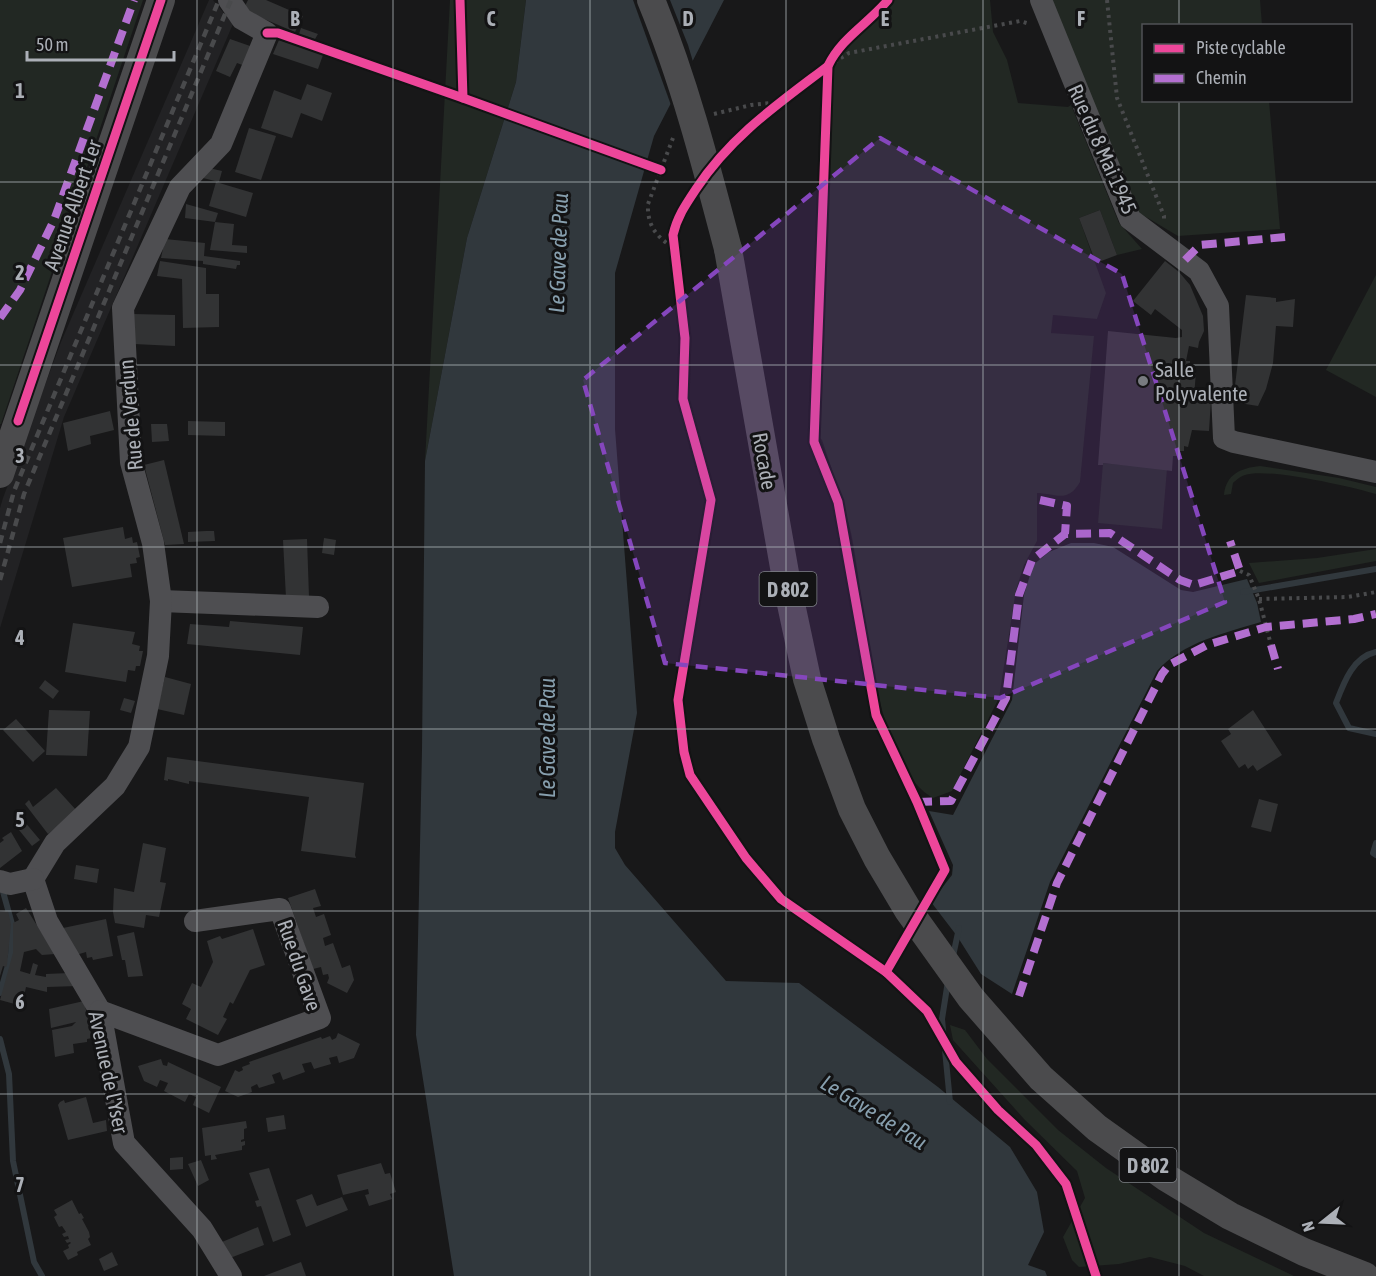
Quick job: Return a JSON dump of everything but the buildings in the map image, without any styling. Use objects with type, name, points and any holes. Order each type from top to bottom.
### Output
[{"type":"main road","name":"Avenue Albert 1er","points":[[1,470],[161,0]]},
{"type":"main road","name":"Rocade","points":[[651,0],[677,70],[702,151],[728,249],[783,566],[807,680],[852,809],[877,858],[908,910],[971,998],[1041,1078],[1097,1128],[1167,1178],[1230,1216],[1304,1252],[1365,1276]]},
{"type":"street","name":"Rue du 8 Mai 1945","points":[[1041,0],[1130,219],[1199,271],[1218,306],[1224,438],[1233,442],[1376,472]]},
{"type":"street","name":"Rue de Verdun","points":[[33,879],[55,843],[115,786],[139,747],[158,656],[162,601],[153,543],[131,462],[123,308],[180,187],[221,144],[267,33],[242,20],[230,1]]},
{"type":"street","points":[[162,601],[318,607]]},
{"type":"street","points":[[5,882],[33,879]]},
{"type":"street","name":"Avenue de l'Yser","points":[[33,879],[47,921],[100,1011],[124,1143],[202,1229],[231,1276]]},
{"type":"street","name":"Rue du Gave","points":[[100,1011],[218,1055],[320,1018],[280,909],[195,921]]},
{"type":"path","points":[[1107,0],[1118,98],[1164,216],[1160,241]]},
{"type":"path","points":[[828,66],[849,53],[1020,21],[1053,32]]},
{"type":"path","points":[[705,117],[751,105],[781,102]]},
{"type":"path","points":[[674,135],[648,204],[647,215],[655,233],[674,248]]},
{"type":"path","points":[[1240,571],[1249,575],[1259,599],[1271,645]]},
{"type":"path","points":[[1259,599],[1348,597],[1376,592]]},
{"type":"highlighted area","points":[[880,138],[1122,274],[1225,602],[1000,698],[665,663],[583,380]]},
{"type":"shaded area","points":[[0,0],[143,0],[1,424],[0,424]]},
{"type":"shaded area","points":[[209,0],[213,0],[233,24],[64,417],[0,628],[0,508],[3,498],[61,342]]},
{"type":"shaded area","points":[[450,0],[526,0],[516,82],[467,238],[425,461]]},
{"type":"shaded area","points":[[894,0],[990,0],[993,32],[1007,60],[1018,103],[1068,107],[1071,105],[1119,223],[1142,249],[1117,255],[1100,210],[1079,218],[1106,293],[1097,319],[1053,315],[1051,333],[1094,336],[1080,482],[1076,489],[1066,495],[1037,493],[1037,541],[1024,565],[1016,590],[999,698],[952,791],[933,798],[913,780],[896,751],[884,716],[874,677],[851,533],[838,486],[820,438],[830,82],[835,62],[842,50],[871,25]]},
{"type":"shaded area","points":[[1052,0],[1260,0],[1262,24],[1142,24],[1142,102],[1269,102],[1280,229],[1178,236],[1136,211]]},
{"type":"shaded area","points":[[1376,275],[1376,397],[1326,370]]},
{"type":"shaded area","points":[[1103,463],[1167,469],[1162,529],[1098,523]]},
{"type":"shaded area","points":[[1260,466],[1339,478],[1376,487],[1376,494],[1309,479],[1256,473],[1239,478],[1233,483],[1231,494],[1224,495],[1231,477],[1247,468]]},
{"type":"shaded area","points":[[1376,549],[1376,561],[1259,583],[1249,563],[1317,558]]},
{"type":"shaded area","points":[[950,1025],[965,1030],[987,1059],[1058,1130],[1106,1168],[1204,1233],[1294,1276],[1204,1276],[1185,1266],[1150,1257],[1119,1264],[1079,1267],[1072,1260],[1063,1237],[1085,1198],[1077,1171],[1024,1119],[953,1040]]},
{"type":"water","name":"Le Gave de Pau","points":[[526,0],[724,0],[654,136],[615,273],[615,429],[637,713],[615,832],[615,848],[625,865],[726,981],[799,983],[938,1087],[1010,1147],[1037,1192],[1044,1232],[1028,1265],[1045,1271],[1047,1276],[454,1276],[416,1035],[425,461],[467,238],[516,82]]},
{"type":"water","points":[[1071,543],[1094,543],[1113,547],[1181,590],[1193,592],[1247,579],[1257,603],[1261,622],[1192,646],[1167,661],[1157,671],[1050,882],[1012,994],[981,974],[957,936],[931,902],[952,875],[953,865],[929,811],[953,815],[1012,700],[1024,595],[1033,565],[1049,552]]},
{"type":"pier","points":[[633,0],[670,0],[688,45],[694,65],[672,108]]},
{"type":"pier","points":[[505,109],[650,162],[647,171],[502,118]]},
{"type":"waterway","points":[[1243,592],[1376,569]]},
{"type":"waterway","points":[[1376,652],[1361,659],[1355,665],[1336,703],[1349,728],[1376,734]]},
{"type":"waterway","points":[[1376,843],[1373,853],[1376,855]]},
{"type":"waterway","points":[[0,993],[11,955],[12,924],[2,888]]},
{"type":"waterway","points":[[953,956],[959,928]]},
{"type":"waterway","points":[[948,981],[942,1019],[950,1102]]},
{"type":"waterway","points":[[0,1039],[9,1074],[13,1161],[34,1262],[42,1276]]},
{"type":"railway","points":[[0,543],[14,491],[219,0]]},
{"type":"railway","points":[[0,580],[24,494],[231,0]]},
{"type":"marked path","points":[[0,318],[20,290],[54,220],[134,0]]},
{"type":"marked path","points":[[1185,260],[1200,245],[1285,237]]},
{"type":"marked path","points":[[1040,500],[1067,506],[1065,534]]},
{"type":"marked path","points":[[917,802],[951,801],[1006,698],[1019,595],[1032,560],[1065,534],[1110,533],[1180,580],[1194,585],[1240,571],[1230,541]]},
{"type":"marked path","points":[[1019,996],[1057,883],[1162,674],[1169,665],[1207,645],[1266,627],[1354,619],[1376,614]]},
{"type":"marked path","points":[[1271,645],[1278,669]]},
{"type":"cycle path","points":[[18,421],[161,0]]},
{"type":"cycle path","points":[[460,0],[463,98]]},
{"type":"cycle path","points":[[886,972],[945,870],[917,802],[876,715],[838,502],[814,442],[828,66],[840,47],[888,0]]},
{"type":"cycle path","points":[[267,33],[278,33],[661,170]]},
{"type":"cycle path","points":[[828,66],[756,122],[724,153],[679,216],[673,235],[685,338],[683,399],[711,500],[678,700],[684,752],[690,775],[746,858],[781,899],[886,972],[927,1011],[956,1062],[998,1110],[1036,1145],[1066,1184],[1096,1276]]},
{"type":"place","name":"Salle Polyvalente","points":[[1143,381]]}]
